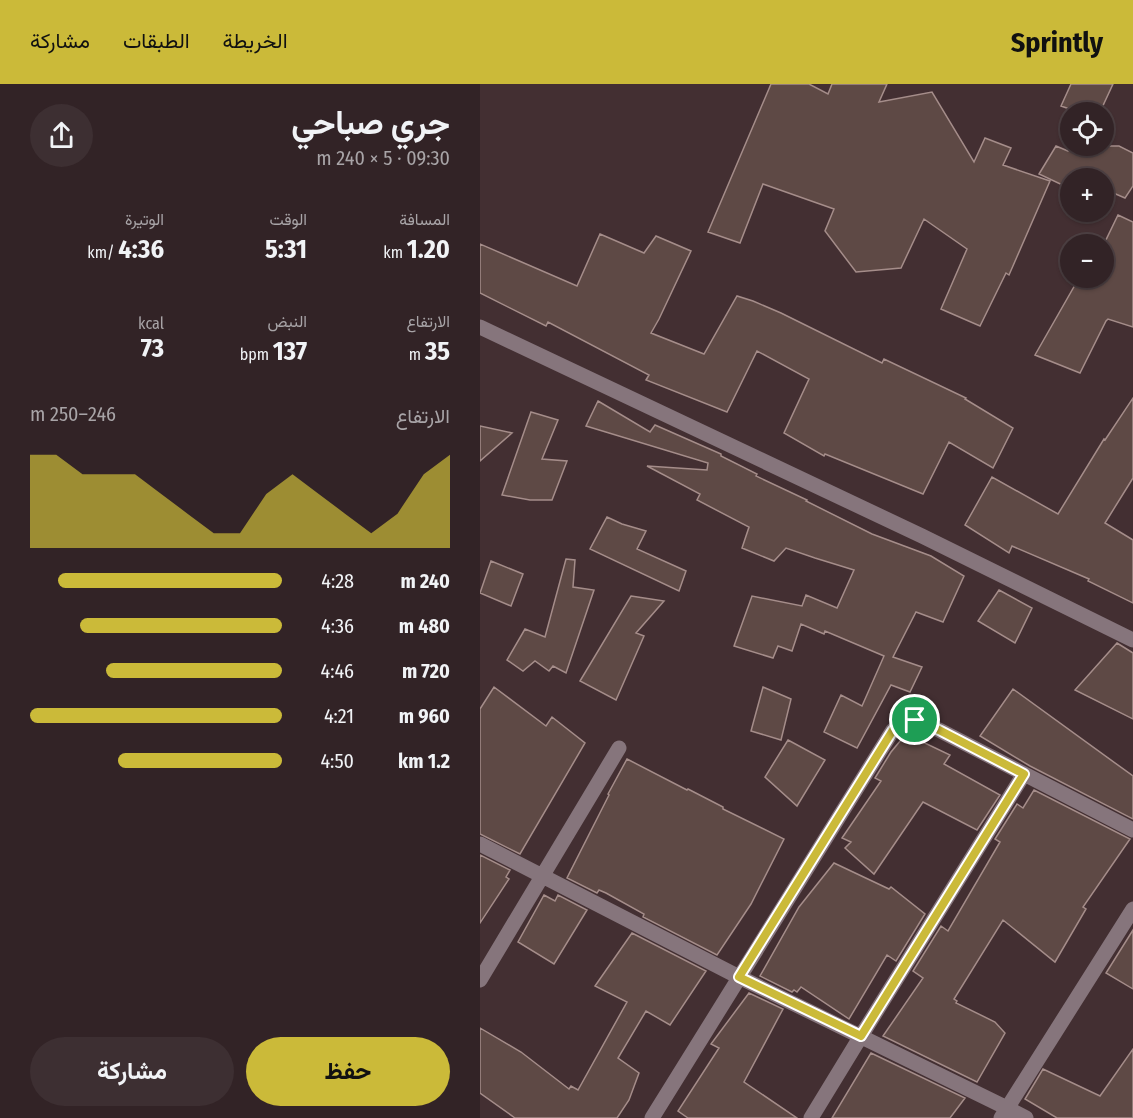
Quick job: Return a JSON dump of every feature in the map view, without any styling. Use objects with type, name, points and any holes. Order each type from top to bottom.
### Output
[{"type":"street","points":[[480,327],[922,536],[1133,640]]},
{"type":"street","points":[[652,1118],[893,730],[915,720],[939,730],[1133,830]]},
{"type":"street","points":[[480,980],[619,748]]},
{"type":"street","points":[[811,1118],[1024,774]]},
{"type":"street","points":[[480,844],[739,977],[861,1036],[1004,1113],[1026,1118]]},
{"type":"street","points":[[1004,1113],[1133,909]]},
{"type":"building","points":[[771,84],[809,84],[828,94],[832,84],[887,84],[879,102],[932,92],[974,162],[985,138],[1011,148],[1003,165],[1050,181],[1009,275],[1006,273],[980,326],[941,309],[967,249],[924,219],[901,268],[856,272],[825,231],[834,209],[763,184],[740,243],[708,232]]},
{"type":"building","points":[[1071,84],[1113,84],[1105,102],[1063,102]]},
{"type":"building","points":[[1056,146],[1060,148],[1060,156],[1114,156],[1114,146],[1133,153],[1133,186],[1125,198],[1114,193],[1114,168],[1060,168],[1060,184],[1039,174]]},
{"type":"building","points":[[1118,215],[1133,222],[1133,327],[1108,319],[1080,373],[1035,355],[1073,288],[1114,288],[1114,234],[1109,234]]},
{"type":"building","points":[[600,234],[644,253],[656,236],[691,251],[651,333],[704,354],[737,296],[753,301],[882,363],[884,359],[966,398],[1013,428],[993,468],[949,442],[923,494],[825,454],[824,456],[784,433],[809,379],[757,351],[727,412],[646,380],[649,375],[548,322],[546,326],[480,293],[480,244],[577,286]]},
{"type":"building","points":[[1133,398],[1133,478],[1105,523],[1133,540],[1133,603],[1088,581],[1089,579],[1012,546],[1009,553],[965,525],[992,477],[1058,514],[1104,439]]},
{"type":"building","points":[[598,401],[650,432],[655,425],[721,454],[757,474],[756,476],[872,534],[931,556],[964,576],[943,622],[916,612],[893,657],[922,667],[910,692],[891,685],[857,748],[824,732],[841,695],[862,706],[884,656],[825,631],[824,634],[801,624],[792,651],[778,646],[773,658],[734,646],[752,596],[802,606],[806,595],[837,608],[854,570],[786,548],[774,561],[742,548],[749,527],[697,500],[700,494],[647,466],[707,470],[708,463],[586,426]]},
{"type":"building","points":[[531,412],[558,420],[542,459],[567,461],[552,500],[530,500],[502,495]]},
{"type":"building","points":[[480,426],[512,433],[480,461]]},
{"type":"building","points":[[607,517],[646,531],[637,549],[686,571],[679,591],[590,549]]},
{"type":"building","points":[[566,559],[575,560],[573,587],[594,590],[566,673],[553,666],[549,671],[535,661],[523,671],[507,660],[525,629],[545,637]]},
{"type":"building","points":[[491,561],[523,574],[511,606],[480,593]]},
{"type":"building","points":[[999,590],[1032,608],[1015,643],[978,621]]},
{"type":"building","points":[[631,596],[664,601],[636,633],[644,636],[616,700],[580,681]]},
{"type":"building","points":[[1117,643],[1133,653],[1133,719],[1075,690]]},
{"type":"building","points":[[494,687],[546,726],[552,717],[585,743],[520,854],[480,834],[480,709]]},
{"type":"building","points":[[763,687],[791,699],[781,740],[751,731]]},
{"type":"building","points":[[1013,689],[1133,776],[1133,819],[1030,766],[980,736]]},
{"type":"building","points":[[906,734],[950,755],[944,764],[1000,795],[977,830],[923,802],[874,874],[845,848],[851,842],[842,838],[881,781],[875,778],[891,752]]},
{"type":"building","points":[[788,740],[825,760],[797,806],[765,777]]},
{"type":"building","points":[[627,759],[784,839],[751,904],[717,955],[643,917],[644,914],[606,893],[599,890],[597,893],[567,878]]},
{"type":"building","points":[[1034,790],[1130,839],[1083,907],[1086,909],[1055,962],[1003,920],[954,999],[956,1003],[995,1022],[1005,1033],[977,1082],[883,1036],[923,978],[913,971],[941,926],[948,931],[1000,842],[995,839],[1017,804],[1023,808]]},
{"type":"building","points":[[480,855],[510,870],[506,877],[509,879],[480,923]]},
{"type":"building","points":[[834,863],[889,889],[891,887],[925,914],[896,961],[887,955],[849,1019],[801,987],[797,992],[794,990],[792,992],[760,976],[799,907]]},
{"type":"building","points":[[544,895],[555,901],[558,895],[587,910],[554,964],[518,942]]},
{"type":"building","points":[[1133,930],[1133,989],[1106,973]]},
{"type":"building","points":[[632,933],[706,971],[670,1025],[646,1011],[618,1058],[639,1073],[629,1100],[617,1118],[515,1118],[480,1093],[480,1028],[521,1052],[569,1089],[571,1086],[578,1090],[627,1002],[595,986]]},
{"type":"building","points":[[749,993],[783,1009],[744,1082],[797,1118],[688,1118],[678,1111],[719,1048],[711,1044]]},
{"type":"building","points":[[1133,1049],[1133,1118],[1057,1118],[1025,1099],[1043,1069],[1100,1096]]},
{"type":"building","points":[[871,1053],[965,1098],[950,1118],[832,1118]]},
{"type":"route","points":[[915,720],[1024,774],[861,1036],[739,977],[893,730],[915,720]]}]
